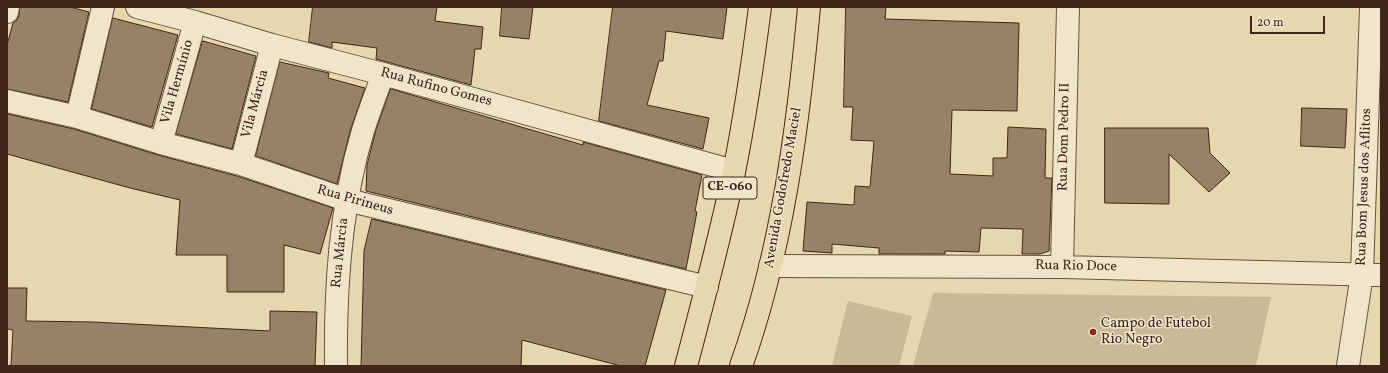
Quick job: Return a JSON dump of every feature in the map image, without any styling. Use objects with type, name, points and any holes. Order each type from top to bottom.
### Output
[{"type":"main road","name":"CE-060","points":[[686,366],[707,287],[734,171],[749,90],[760,7]]},
{"type":"main road","name":"Avenida Godofredo Maciel","points":[[740,366],[751,336],[770,266],[787,181],[802,83],[809,7]]},
{"type":"street","points":[[7,12],[8,7]]},
{"type":"street","points":[[77,117],[103,7]]},
{"type":"street","name":"Rua Rufino Gomes","points":[[137,7],[734,171]]},
{"type":"street","name":"Rua Dom Pedro II","points":[[1062,267],[1068,7]]},
{"type":"street","name":"Rua Bom Jesus dos Aflitos","points":[[1348,366],[1371,274],[1371,7]]},
{"type":"street","name":"Vila Hermínio","points":[[161,143],[195,22]]},
{"type":"street","name":"Vila Márcia","points":[[241,164],[272,45]]},
{"type":"street","name":"Rua Márcia","points":[[336,366],[335,316],[347,200],[362,134],[383,74]]},
{"type":"street","name":"Rua Pirineus","points":[[7,101],[77,117],[161,143],[241,164],[347,200],[707,287]]},
{"type":"street","name":"Rua Rio Doce","points":[[770,266],[1062,267],[1371,274]]},
{"type":"shaded area","name":"Campo de Futebol Rio Negro","points":[[933,293],[1271,297],[1256,366],[913,366]]},
{"type":"shaded area","points":[[848,301],[912,316],[899,366],[832,366]]},
{"type":"building","points":[[20,7],[70,7],[89,12],[68,102],[7,89],[7,45],[13,23],[17,20],[19,15]]},
{"type":"building","points":[[313,7],[437,7],[435,21],[483,27],[481,49],[475,49],[471,85],[376,59],[377,48],[332,42],[332,48],[309,42]]},
{"type":"building","points":[[502,7],[533,7],[529,39],[500,36]]},
{"type":"building","points":[[613,7],[727,7],[723,39],[666,31],[663,61],[659,61],[647,105],[709,118],[703,149],[599,121]]},
{"type":"building","points":[[846,7],[886,7],[885,19],[1019,23],[1017,111],[952,110],[950,174],[993,176],[993,158],[1007,158],[1008,127],[1046,129],[1045,178],[1052,178],[1049,251],[1040,254],[1022,254],[1023,229],[981,228],[979,252],[945,251],[945,254],[879,254],[879,248],[832,244],[832,253],[803,251],[807,202],[854,205],[855,186],[870,187],[874,141],[851,140],[853,107],[844,107]]},
{"type":"building","points":[[113,18],[178,35],[152,127],[92,109]]},
{"type":"building","points":[[203,41],[256,56],[232,149],[176,134]]},
{"type":"building","points":[[280,62],[329,73],[328,78],[365,88],[350,131],[337,184],[256,156]]},
{"type":"building","points":[[391,89],[583,145],[583,142],[702,175],[695,211],[697,212],[686,269],[366,191],[367,165],[376,130]]},
{"type":"building","points":[[1302,108],[1347,109],[1345,148],[1301,146]]},
{"type":"building","points":[[7,114],[74,129],[158,155],[237,176],[333,208],[320,254],[284,245],[284,292],[227,292],[227,255],[176,255],[180,200],[130,188],[7,154]]},
{"type":"building","points":[[1105,128],[1208,128],[1210,153],[1230,173],[1209,192],[1169,154],[1169,204],[1105,203]]},
{"type":"building","points":[[372,219],[666,290],[645,366],[621,366],[522,340],[521,366],[361,366],[364,251]]},
{"type":"building","points":[[7,288],[27,288],[26,321],[93,322],[270,331],[270,311],[317,312],[315,366],[11,366],[13,330],[7,329]]},
{"type":"place","name":"Campo de Futebol Rio Negro","points":[[1093,332]]}]
